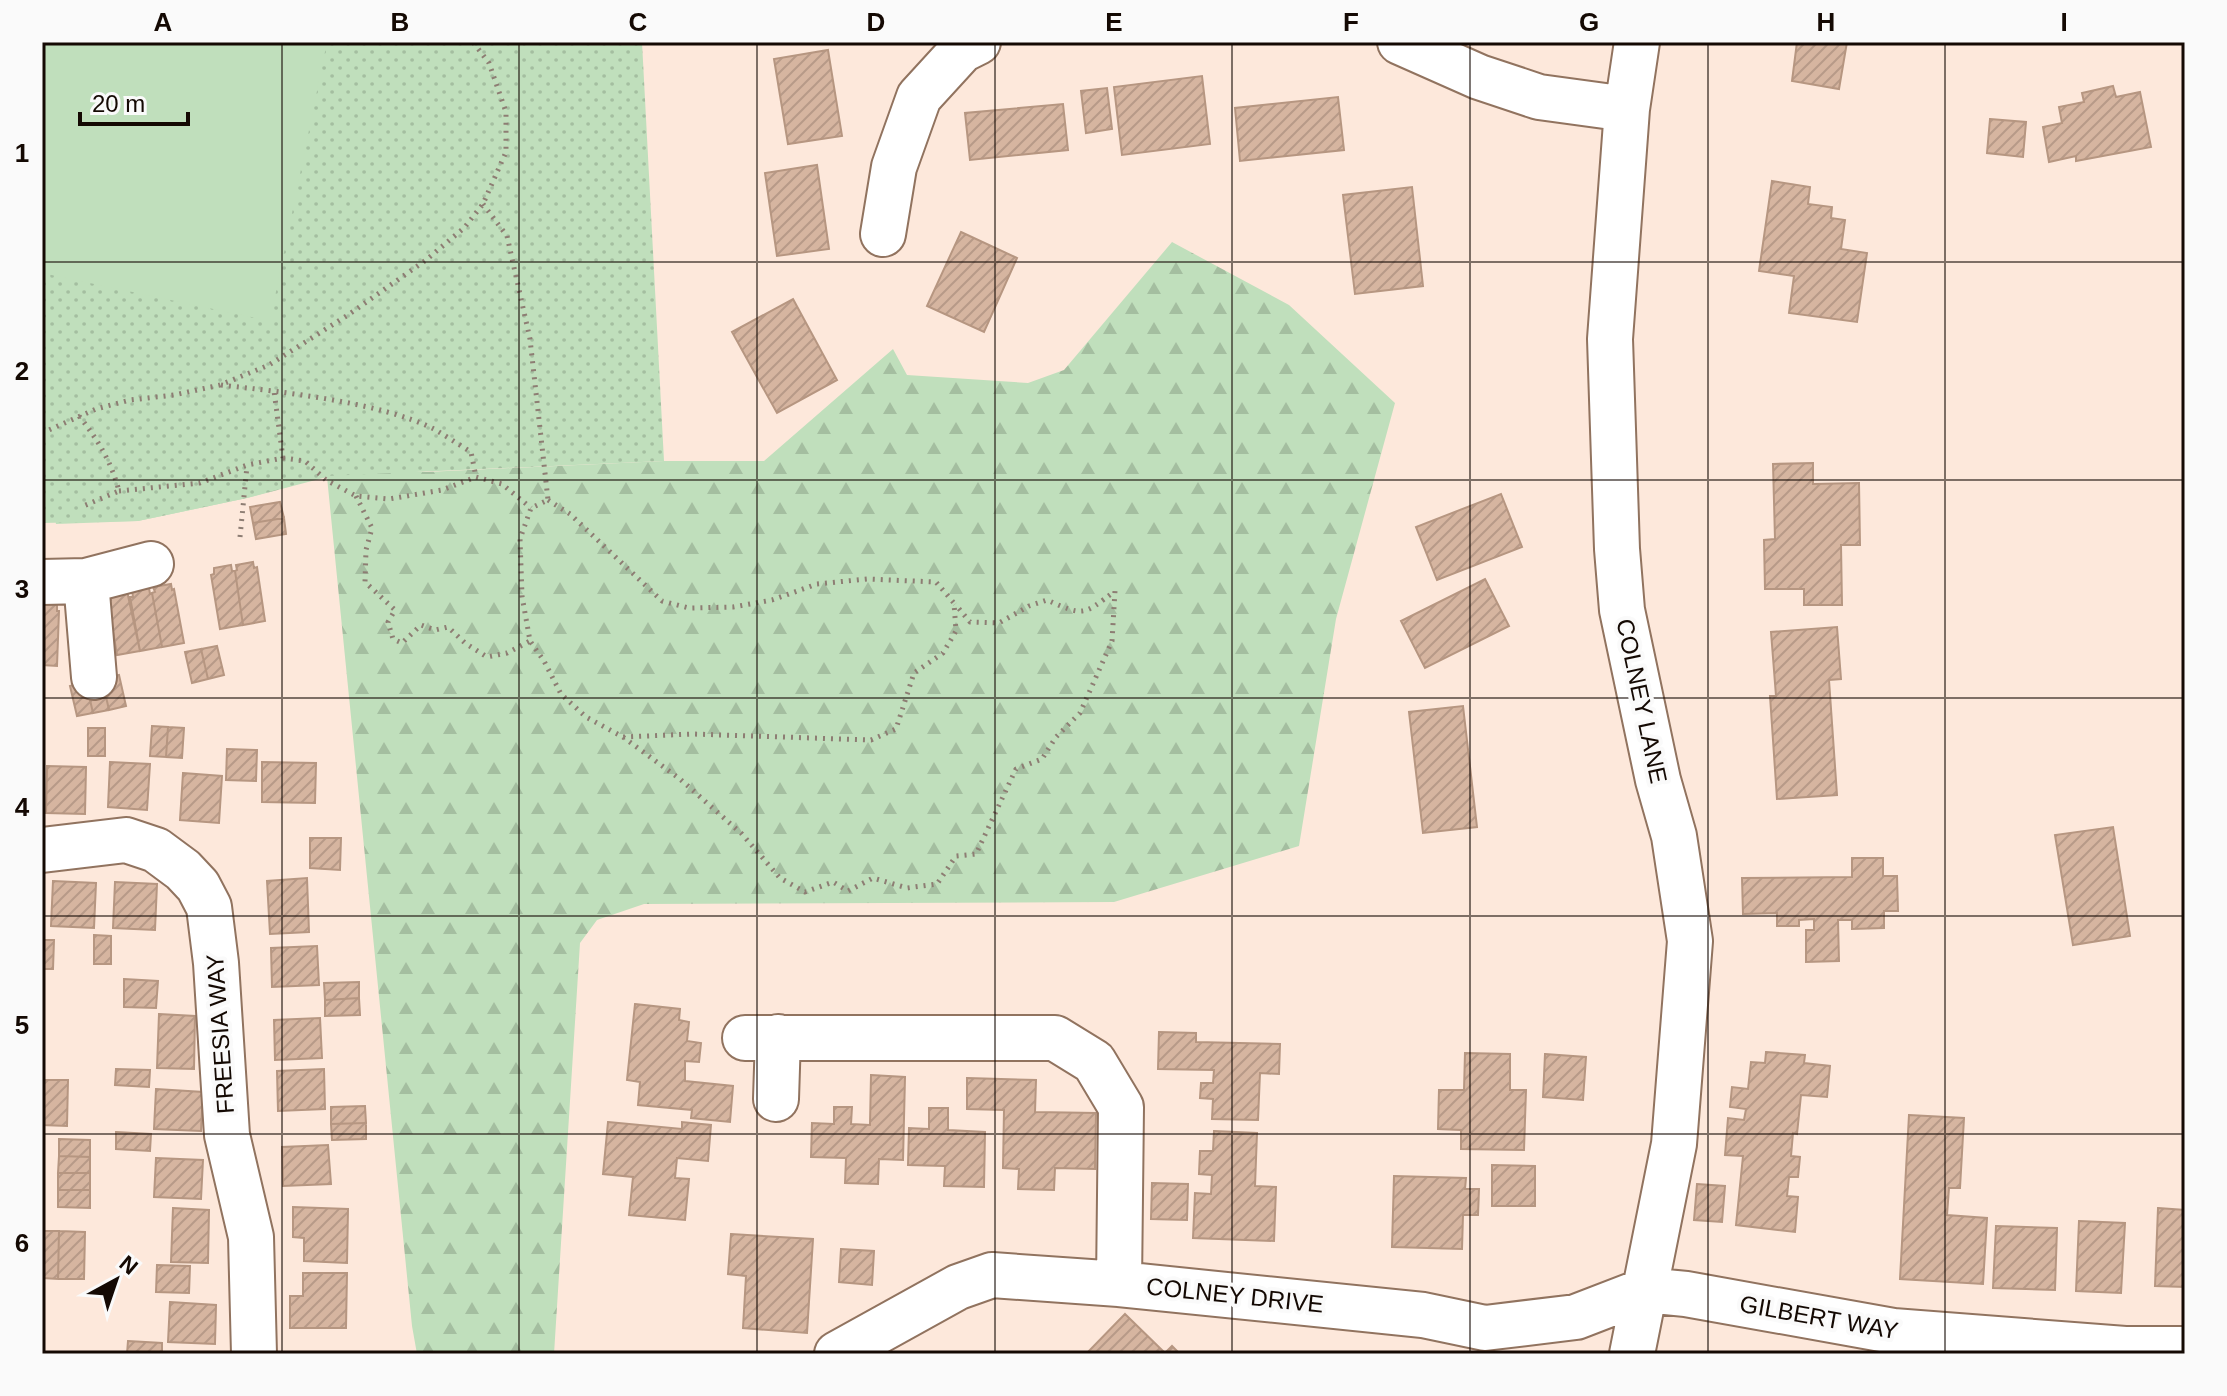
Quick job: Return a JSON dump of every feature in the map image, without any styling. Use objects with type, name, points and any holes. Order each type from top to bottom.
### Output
[{"type":"street","points":[[1400,42],[1479,77],[1539,97],[1627,109]]},
{"type":"street","name":"COLNEY LANE","points":[[1632,1354],[1674,1144],[1690,941],[1674,836],[1658,780],[1622,610],[1617,549],[1610,339],[1627,109],[1637,42]]},
{"type":"street","points":[[883,234],[894,167],[919,97],[965,45]]},
{"type":"street","points":[[42,582],[86,581],[151,564]]},
{"type":"street","points":[[86,581],[94,677]]},
{"type":"street","name":"FREESIA WAY","points":[[42,850],[126,840],[156,850],[198,886],[209,907],[216,963],[227,1135],[251,1237],[254,1354]]},
{"type":"street","points":[[776,1099],[761,1038],[1055,1038],[1094,1062],[1121,1107],[1119,1284]]},
{"type":"street","name":"COLNEY DRIVE","points":[[837,1354],[958,1287],[992,1275],[1119,1284],[1423,1315],[1485,1328],[1576,1317],[1646,1290]]},
{"type":"street","name":"GILBERT WAY","points":[[1646,1290],[1686,1294],[1893,1331],[2125,1349],[2185,1349]]},
{"type":"path","points":[[42,433],[79,416],[130,400],[220,385],[269,365],[348,315],[464,228],[483,204],[506,152],[506,112],[489,63],[473,42]]},
{"type":"path","points":[[483,204],[507,236],[530,339],[548,500]]},
{"type":"path","points":[[220,385],[274,391],[375,410],[432,428],[471,452],[476,477]]},
{"type":"path","points":[[274,391],[283,458]]},
{"type":"path","points":[[79,416],[101,445],[119,491]]},
{"type":"path","points":[[81,507],[119,491],[200,483],[247,465],[283,458],[305,461],[326,480],[356,496],[389,499],[442,490],[476,477],[502,484],[531,508]]},
{"type":"path","points":[[240,537],[247,465]]},
{"type":"path","points":[[356,496],[372,528],[366,550],[365,582],[395,610],[388,622],[393,639],[402,643],[421,625],[435,630],[448,627],[487,657],[507,653],[530,641]]},
{"type":"path","points":[[548,500],[570,514],[662,601],[689,608],[733,607],[772,600],[817,584],[867,579],[936,582],[970,622],[999,623],[1047,600],[1074,612],[1087,611],[1115,591],[1112,641],[1080,713],[1056,737],[1042,759],[1016,769],[976,854],[956,856],[937,884],[907,888],[873,878],[848,891],[833,882],[805,892],[780,878],[742,834],[680,779],[623,737],[586,717],[561,694],[530,641],[522,596],[520,539],[531,508],[548,500]]},
{"type":"path","points":[[623,737],[693,734],[871,740],[896,729],[914,673],[943,653],[956,631],[954,603]]},
{"type":"green space","points":[[42,42],[642,42],[664,461],[327,476],[247,498],[138,521],[42,523]]},
{"type":"green space","points":[[42,42],[327,42],[270,321],[42,273]]},
{"type":"green space","points":[[1172,242],[1289,305],[1395,403],[1336,619],[1299,846],[1114,902],[644,904],[597,920],[580,943],[554,1354],[417,1354],[327,477],[138,521],[56,524],[45,459],[426,472],[664,461],[764,461],[893,349],[907,375],[1028,383],[1064,370]]},
{"type":"building","points":[[1797,42],[1847,42],[1839,89],[1792,81]]},
{"type":"building","points":[[828,50],[842,136],[788,144],[774,59]]},
{"type":"building","points":[[1202,76],[1210,144],[1122,155],[1114,87]]},
{"type":"building","points":[[2113,86],[2116,97],[2140,92],[2151,147],[2076,161],[2076,156],[2049,162],[2043,127],[2062,123],[2059,107],[2084,102],[2082,93]]},
{"type":"building","points":[[1107,88],[1112,129],[1086,133],[1081,91]]},
{"type":"building","points":[[1338,97],[1344,150],[1240,161],[1235,108]]},
{"type":"building","points":[[1063,104],[1068,150],[970,160],[965,113]]},
{"type":"building","points":[[1990,119],[2026,122],[2023,157],[1987,153]]},
{"type":"building","points":[[817,165],[829,249],[777,256],[765,173]]},
{"type":"building","points":[[1772,181],[1810,187],[1808,204],[1832,207],[1831,218],[1845,220],[1841,249],[1867,253],[1857,322],[1789,313],[1794,276],[1759,271]]},
{"type":"building","points":[[1412,187],[1423,286],[1355,294],[1343,195]]},
{"type":"building","points":[[961,232],[1017,258],[984,332],[927,306]]},
{"type":"building","points":[[793,299],[837,380],[777,413],[732,332]]},
{"type":"building","points":[[1813,463],[1813,484],[1859,483],[1860,545],[1841,545],[1842,605],[1804,605],[1804,589],[1765,589],[1764,540],[1775,539],[1773,464]]},
{"type":"building","points":[[1501,494],[1522,547],[1437,580],[1416,527]]},
{"type":"building","points":[[280,502],[284,518],[253,523],[250,507]]},
{"type":"building","points":[[284,518],[286,534],[256,539],[253,523]]},
{"type":"building","points":[[253,562],[254,568],[257,567],[265,621],[243,625],[235,571],[236,565]]},
{"type":"building","points":[[231,565],[232,571],[235,571],[243,625],[220,629],[211,575],[214,568]]},
{"type":"building","points":[[1485,579],[1509,626],[1425,668],[1401,621]]},
{"type":"building","points":[[171,584],[184,643],[162,647],[152,593],[155,592],[153,587]]},
{"type":"building","points":[[149,588],[162,647],[140,651],[130,597],[133,597],[132,590]]},
{"type":"building","points":[[127,591],[140,651],[117,655],[108,601],[111,600],[110,594]]},
{"type":"building","points":[[42,604],[57,605],[59,611],[57,666],[42,665]]},
{"type":"building","points":[[1837,627],[1841,679],[1829,680],[1837,795],[1777,799],[1770,696],[1776,696],[1771,632]]},
{"type":"building","points":[[217,646],[224,675],[208,679],[201,649]]},
{"type":"building","points":[[201,649],[208,679],[192,683],[185,652]]},
{"type":"building","points":[[119,675],[126,706],[109,710],[102,679]]},
{"type":"building","points":[[102,679],[109,710],[93,713],[86,682]]},
{"type":"building","points":[[86,682],[93,713],[77,716],[70,686]]},
{"type":"building","points":[[1463,706],[1477,827],[1423,833],[1409,712]]},
{"type":"building","points":[[152,726],[168,727],[166,757],[150,756]]},
{"type":"building","points":[[168,727],[184,728],[182,758],[166,757]]},
{"type":"building","points":[[88,728],[105,728],[105,756],[88,756]]},
{"type":"building","points":[[227,749],[257,750],[256,781],[226,780]]},
{"type":"building","points":[[110,762],[150,764],[147,810],[108,807]]},
{"type":"building","points":[[262,762],[316,763],[315,803],[262,802]]},
{"type":"building","points":[[47,766],[86,767],[85,814],[46,813]]},
{"type":"building","points":[[183,773],[222,776],[219,823],[180,820]]},
{"type":"building","points":[[2113,827],[2130,936],[2073,945],[2055,835]]},
{"type":"building","points":[[310,838],[341,838],[340,870],[310,868]]},
{"type":"building","points":[[1852,858],[1883,858],[1883,876],[1897,876],[1898,911],[1884,911],[1884,928],[1852,929],[1852,920],[1838,920],[1839,961],[1806,962],[1806,930],[1814,930],[1814,919],[1799,920],[1799,926],[1777,926],[1777,913],[1743,914],[1742,878],[1852,877]]},
{"type":"building","points":[[307,878],[309,932],[270,934],[267,881]]},
{"type":"building","points":[[53,881],[96,883],[94,928],[51,926]]},
{"type":"building","points":[[115,882],[157,884],[155,930],[113,928]]},
{"type":"building","points":[[94,935],[111,936],[111,964],[94,964]]},
{"type":"building","points":[[42,940],[54,940],[53,969],[42,969]]},
{"type":"building","points":[[317,946],[319,985],[272,987],[271,948]]},
{"type":"building","points":[[124,979],[158,981],[156,1008],[124,1007]]},
{"type":"building","points":[[359,982],[359,998],[325,1000],[324,983]]},
{"type":"building","points":[[359,998],[360,1015],[325,1016],[325,1000]]},
{"type":"building","points":[[635,1004],[680,1009],[679,1020],[689,1022],[687,1041],[701,1043],[699,1062],[685,1061],[685,1081],[733,1086],[730,1122],[691,1118],[692,1110],[638,1105],[640,1082],[627,1080]]},
{"type":"building","points":[[159,1014],[195,1016],[194,1069],[157,1068]]},
{"type":"building","points":[[320,1018],[322,1058],[275,1060],[274,1020]]},
{"type":"building","points":[[1159,1032],[1196,1033],[1196,1042],[1280,1044],[1279,1074],[1260,1073],[1258,1120],[1212,1119],[1213,1099],[1200,1098],[1201,1083],[1213,1083],[1214,1070],[1158,1069]]},
{"type":"building","points":[[1766,1052],[1805,1055],[1804,1063],[1830,1066],[1827,1097],[1801,1095],[1791,1156],[1800,1157],[1798,1177],[1789,1177],[1787,1196],[1798,1197],[1795,1232],[1736,1225],[1743,1156],[1725,1155],[1728,1118],[1744,1120],[1746,1109],[1730,1107],[1732,1087],[1748,1089],[1751,1062],[1765,1063]]},
{"type":"building","points":[[1465,1053],[1510,1054],[1510,1090],[1526,1090],[1524,1150],[1461,1149],[1461,1130],[1438,1129],[1439,1090],[1464,1090]]},
{"type":"building","points":[[1545,1054],[1586,1057],[1583,1100],[1543,1097]]},
{"type":"building","points":[[116,1069],[150,1070],[149,1087],[115,1085]]},
{"type":"building","points":[[324,1069],[325,1109],[278,1111],[277,1071]]},
{"type":"building","points":[[871,1075],[905,1077],[903,1160],[879,1159],[878,1184],[845,1183],[846,1158],[811,1157],[812,1123],[834,1124],[834,1107],[852,1107],[851,1124],[870,1125]]},
{"type":"building","points":[[967,1078],[1036,1080],[1035,1112],[1096,1113],[1095,1169],[1055,1168],[1054,1190],[1018,1189],[1019,1169],[1003,1168],[1004,1110],[967,1109]]},
{"type":"building","points":[[42,1080],[68,1080],[67,1126],[42,1125]]},
{"type":"building","points":[[156,1089],[203,1092],[201,1131],[154,1129]]},
{"type":"building","points":[[365,1106],[366,1123],[331,1124],[331,1107]]},
{"type":"building","points":[[929,1108],[948,1108],[948,1130],[985,1132],[984,1187],[944,1186],[945,1166],[908,1165],[909,1128],[929,1129]]},
{"type":"building","points":[[1909,1115],[1964,1118],[1960,1188],[1949,1188],[1947,1215],[1987,1218],[1983,1284],[1900,1279]]},
{"type":"building","points":[[608,1122],[682,1129],[682,1122],[711,1125],[708,1161],[677,1158],[675,1178],[689,1179],[685,1220],[629,1215],[633,1177],[603,1174]]},
{"type":"building","points":[[366,1123],[366,1139],[332,1140],[331,1124]]},
{"type":"building","points":[[1214,1131],[1257,1133],[1255,1186],[1276,1187],[1274,1241],[1193,1238],[1195,1193],[1211,1194],[1212,1175],[1199,1174],[1200,1151],[1213,1151]]},
{"type":"building","points":[[116,1132],[151,1134],[150,1151],[116,1149]]},
{"type":"building","points":[[59,1139],[90,1140],[90,1157],[59,1156]]},
{"type":"building","points":[[328,1145],[331,1184],[283,1186],[282,1147]]},
{"type":"building","points":[[59,1156],[90,1157],[90,1173],[58,1173]]},
{"type":"building","points":[[156,1158],[203,1160],[201,1199],[154,1197]]},
{"type":"building","points":[[1492,1165],[1535,1166],[1535,1206],[1492,1206]]},
{"type":"building","points":[[58,1173],[90,1173],[90,1190],[58,1190]]},
{"type":"building","points":[[1394,1176],[1466,1178],[1465,1189],[1479,1189],[1478,1215],[1463,1215],[1462,1249],[1392,1247]]},
{"type":"building","points":[[1152,1183],[1188,1184],[1187,1220],[1151,1219]]},
{"type":"building","points":[[1697,1184],[1725,1186],[1722,1222],[1694,1220]]},
{"type":"building","points":[[58,1190],[90,1190],[90,1208],[58,1207]]},
{"type":"building","points":[[293,1207],[348,1209],[347,1263],[304,1261],[304,1238],[293,1237]]},
{"type":"building","points":[[173,1208],[209,1210],[208,1263],[171,1262]]},
{"type":"building","points":[[2158,1208],[2185,1210],[2185,1287],[2155,1286]]},
{"type":"building","points":[[2079,1221],[2125,1223],[2121,1293],[2076,1291]]},
{"type":"building","points":[[1996,1226],[2057,1228],[2055,1290],[1993,1288]]},
{"type":"building","points":[[42,1231],[59,1231],[58,1279],[42,1278]]},
{"type":"building","points":[[59,1231],[85,1232],[84,1279],[58,1279]]},
{"type":"building","points":[[731,1234],[813,1239],[807,1333],[743,1328],[746,1276],[728,1274]]},
{"type":"building","points":[[841,1249],[874,1251],[872,1285],[839,1282]]},
{"type":"building","points":[[157,1265],[190,1266],[189,1293],[156,1292]]},
{"type":"building","points":[[303,1273],[347,1273],[346,1328],[290,1328],[290,1296],[303,1296]]},
{"type":"building","points":[[170,1302],[216,1305],[215,1344],[168,1342]]},
{"type":"building","points":[[1125,1314],[1165,1353],[1172,1346],[1180,1354],[1086,1354]]},
{"type":"building","points":[[128,1341],[162,1343],[162,1354],[127,1354]]}]
